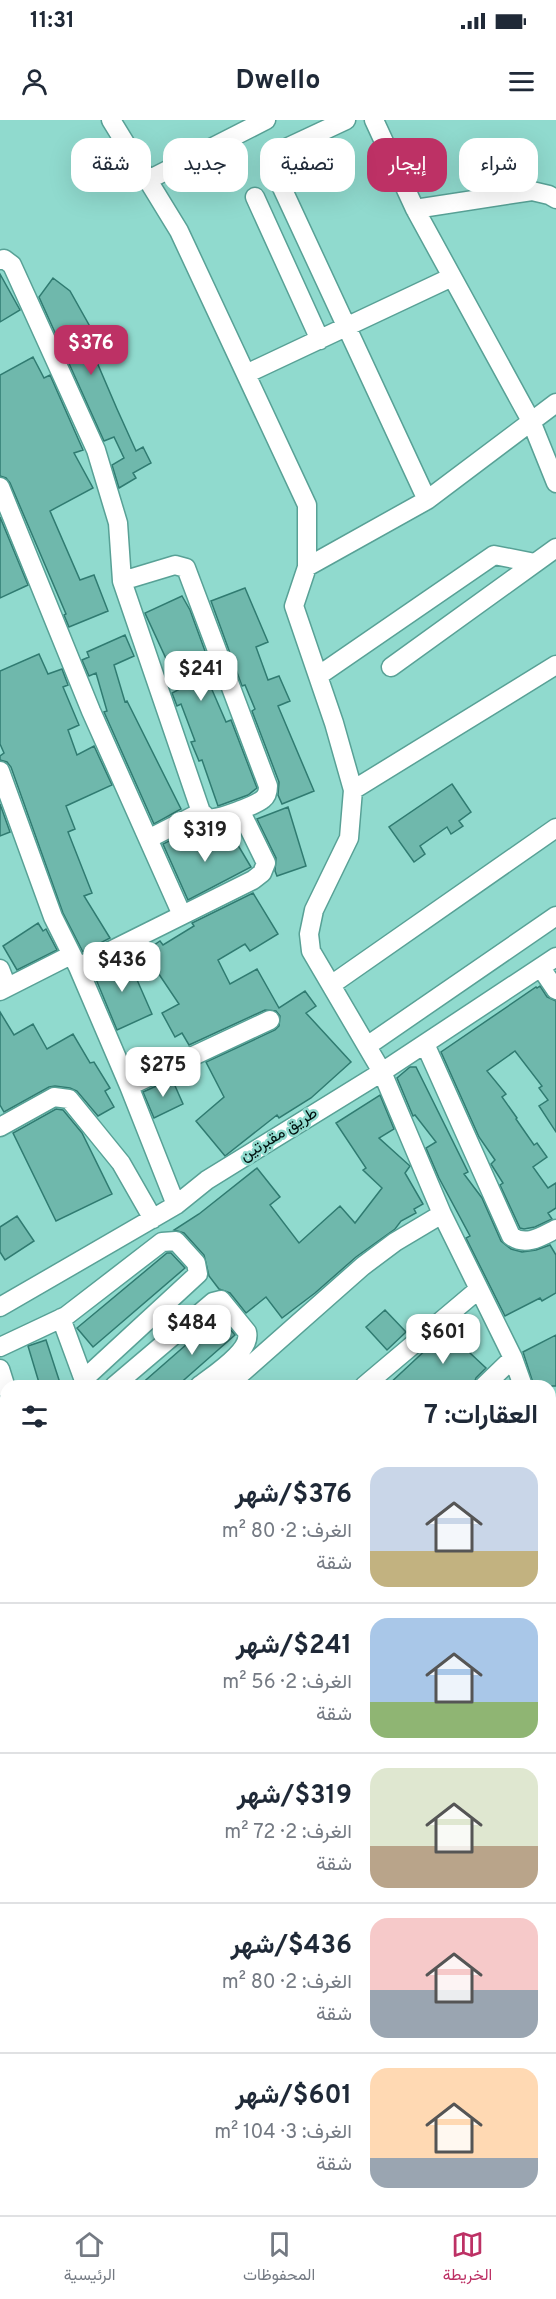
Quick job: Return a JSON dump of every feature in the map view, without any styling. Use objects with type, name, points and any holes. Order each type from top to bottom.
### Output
[{"type":"street","points":[[111,120],[122,138]]},
{"type":"street","points":[[151,178],[266,120]]},
{"type":"street","points":[[346,120],[282,150],[277,159],[277,177],[427,500]]},
{"type":"street","points":[[374,120],[415,209],[531,422],[556,483]]},
{"type":"street","points":[[151,185],[179,231],[307,505],[307,567],[294,606],[334,723],[352,790],[350,838],[314,910],[309,934],[311,951],[382,1072],[442,1214],[513,1358],[521,1380]]},
{"type":"street","points":[[415,209],[532,191],[556,199]]},
{"type":"street","points":[[255,197],[320,340]]},
{"type":"street","points":[[0,260],[4,259],[12,265],[96,450],[118,524],[122,581],[201,812],[209,818],[216,818],[263,800],[268,786],[186,568],[175,565],[122,581]]},
{"type":"street","points":[[246,374],[452,277]]},
{"type":"street","points":[[307,567],[427,500],[556,403]]},
{"type":"street","points":[[0,487],[91,711],[182,915]]},
{"type":"street","points":[[391,667],[556,548]]},
{"type":"street","points":[[318,676],[494,555],[535,562]]},
{"type":"street","points":[[352,790],[556,665]]},
{"type":"street","points":[[0,771],[53,917],[75,961],[129,1086],[176,1205]]},
{"type":"street","points":[[0,969],[4,989],[182,915],[253,880],[262,873],[266,863],[240,810]]},
{"type":"street","points":[[148,839],[201,812]]},
{"type":"street","points":[[331,985],[554,834]]},
{"type":"street","points":[[367,1046],[556,916]]},
{"type":"street","name":"طريق مقبرتين","points":[[0,1307],[176,1205],[207,1180],[382,1072],[556,957]]},
{"type":"street","points":[[541,968],[556,990]]},
{"type":"street","points":[[129,1086],[270,1020]]},
{"type":"street","points":[[425,1044],[511,1236],[517,1240],[528,1241],[556,1229]]},
{"type":"street","points":[[0,1127],[54,1097],[69,1099],[121,1163],[153,1218]]},
{"type":"street","points":[[234,1380],[363,1266],[395,1242],[442,1214]]},
{"type":"street","points":[[0,1347],[61,1318],[82,1305],[162,1242],[176,1241],[198,1267],[198,1274],[88,1380]]},
{"type":"street","points":[[371,1380],[479,1289]]},
{"type":"street","points":[[121,1380],[213,1302],[221,1300],[248,1332],[249,1338],[245,1348],[206,1380]]},
{"type":"street","points":[[61,1318],[84,1380]]},
{"type":"street","points":[[490,1380],[513,1358]]},
{"type":"building","points":[[0,274],[20,310],[0,322]]},
{"type":"building","points":[[53,278],[70,291],[102,348],[93,353],[136,451],[143,447],[151,463],[133,473],[136,478],[119,488],[112,465],[124,458],[114,437],[104,441],[39,297]]},
{"type":"building","points":[[33,357],[44,378],[50,375],[83,450],[74,453],[93,488],[50,511],[80,580],[94,575],[108,611],[69,627],[64,615],[66,614],[10,483],[6,478],[0,476],[0,375]]},
{"type":"building","points":[[0,517],[28,585],[0,598]]},
{"type":"building","points":[[245,588],[268,642],[256,647],[268,680],[279,676],[290,701],[278,706],[314,791],[282,804],[278,795],[279,782],[252,711],[255,709],[245,685],[242,686],[211,601]]},
{"type":"building","points":[[182,596],[190,610],[213,673],[206,676],[226,722],[231,720],[257,788],[248,795],[218,806],[202,760],[199,761],[191,742],[195,741],[181,704],[177,706],[172,693],[180,689],[145,613]]},
{"type":"building","points":[[125,635],[134,656],[114,665],[125,702],[127,701],[181,809],[154,824],[104,712],[107,711],[96,673],[89,676],[82,660],[89,657],[87,652]]},
{"type":"building","points":[[39,654],[48,674],[62,669],[68,685],[63,687],[79,725],[68,730],[77,755],[94,746],[112,785],[66,806],[75,829],[68,832],[92,893],[84,896],[110,938],[83,952],[63,913],[11,767],[7,762],[0,760],[0,756],[4,753],[0,744],[0,671]]},
{"type":"building","points":[[452,784],[471,812],[459,821],[463,826],[451,834],[447,827],[420,846],[425,854],[414,862],[389,827]]},
{"type":"building","points":[[0,804],[10,832],[0,836]]},
{"type":"building","points":[[288,807],[306,866],[277,876],[276,858],[257,819]]},
{"type":"building","points":[[191,830],[194,836],[183,845],[184,847],[197,842],[202,852],[232,835],[251,867],[188,900],[163,844]]},
{"type":"building","points":[[253,893],[278,934],[250,951],[245,944],[218,960],[230,984],[257,969],[279,1008],[305,991],[316,1006],[306,1013],[351,1062],[311,1098],[279,1118],[277,1115],[225,1156],[196,1121],[224,1097],[206,1062],[275,1030],[279,1026],[280,1016],[276,1011],[265,1010],[189,1045],[182,1033],[175,1037],[162,1013],[179,1004],[144,952],[160,941],[163,945],[194,926],[192,923]]},
{"type":"building","points":[[38,923],[43,931],[46,929],[57,950],[17,970],[3,946]]},
{"type":"building","points":[[127,957],[152,1014],[117,1030],[93,972]]},
{"type":"building","points":[[540,986],[547,997],[556,1001],[556,1132],[539,1106],[548,1100],[539,1088],[542,1086],[515,1051],[487,1071],[506,1094],[502,1097],[534,1145],[537,1143],[547,1157],[533,1167],[548,1188],[556,1183],[556,1208],[548,1213],[552,1219],[535,1227],[524,1229],[520,1228],[500,1185],[503,1183],[491,1164],[495,1160],[479,1137],[441,1052]]},
{"type":"building","points":[[0,1012],[14,1035],[33,1024],[47,1049],[73,1034],[90,1063],[94,1062],[110,1088],[105,1091],[114,1107],[98,1116],[77,1091],[55,1086],[49,1087],[4,1112],[0,1105]]},
{"type":"building","points":[[410,1067],[416,1067],[468,1172],[464,1174],[482,1198],[501,1241],[511,1249],[522,1252],[550,1245],[556,1255],[556,1293],[542,1301],[540,1298],[505,1316],[466,1238],[470,1236],[426,1148],[436,1142],[415,1115],[413,1116],[397,1078]]},
{"type":"building","points":[[172,1079],[183,1104],[154,1118],[143,1092]]},
{"type":"building","points":[[380,1095],[394,1129],[379,1138],[410,1166],[405,1173],[423,1204],[414,1209],[416,1213],[401,1221],[395,1229],[356,1257],[282,1318],[266,1297],[246,1313],[230,1293],[219,1289],[209,1276],[204,1255],[184,1233],[174,1230],[199,1214],[257,1168],[280,1197],[270,1205],[299,1243],[340,1206],[355,1223],[382,1188],[363,1170],[366,1168],[336,1123]]},
{"type":"building","points":[[56,1109],[63,1110],[82,1133],[112,1194],[56,1221],[13,1133]]},
{"type":"building","points":[[17,1216],[34,1241],[5,1260],[0,1252],[0,1227]]},
{"type":"building","points":[[167,1253],[171,1253],[185,1268],[93,1347],[77,1328]]},
{"type":"building","points":[[385,1310],[406,1332],[387,1350],[366,1327]]},
{"type":"building","points":[[219,1316],[235,1335],[184,1380],[146,1380]]},
{"type":"building","points":[[446,1331],[452,1337],[457,1332],[474,1349],[470,1353],[486,1368],[475,1380],[393,1380]]},
{"type":"building","points":[[556,1335],[556,1380],[532,1380],[523,1352]]},
{"type":"building","points":[[46,1340],[59,1380],[38,1380],[28,1346]]}]
